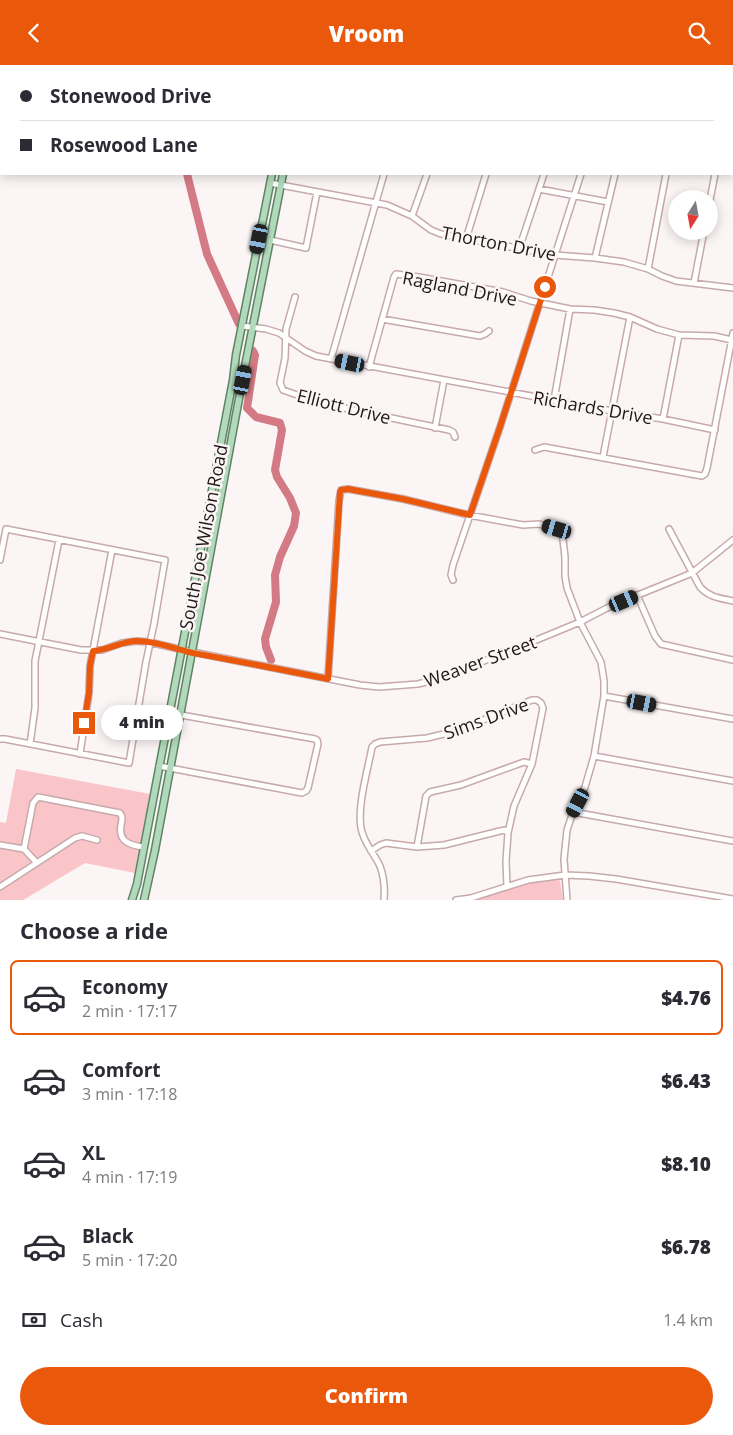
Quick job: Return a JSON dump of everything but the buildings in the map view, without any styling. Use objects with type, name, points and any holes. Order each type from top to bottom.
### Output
[{"type":"main road","name":"South Joe Wilson Road","points":[[132,900],[137,884],[170,713],[272,175]]},
{"type":"main road","name":"South Joe Wilson Road","points":[[144,900],[283,175]]},
{"type":"street","points":[[331,359],[384,175]]},
{"type":"street","points":[[412,216],[427,175]]},
{"type":"street","points":[[466,239],[486,175]]},
{"type":"street","points":[[520,249],[544,175]]},
{"type":"street","points":[[453,580],[451,575],[453,565],[582,175]]},
{"type":"street","points":[[595,258],[615,175]]},
{"type":"street","points":[[648,269],[666,175]]},
{"type":"street","points":[[711,190],[714,175]]},
{"type":"street","name":"Thorton Drive","points":[[270,183],[387,205],[412,216],[441,234],[556,255],[624,262],[648,269],[676,281],[733,288]]},
{"type":"street","points":[[539,189],[608,202]]},
{"type":"street","points":[[270,240],[306,248],[317,192]]},
{"type":"street","points":[[694,283],[702,240]]},
{"type":"street","name":"Ragland Drive","points":[[382,319],[396,274],[494,291],[570,309],[614,313],[679,335],[732,340]]},
{"type":"street","points":[[286,338],[286,329],[294,297]]},
{"type":"street","points":[[554,400],[570,309]]},
{"type":"street","points":[[603,457],[630,317]]},
{"type":"street","points":[[369,367],[382,319],[480,336],[489,331]]},
{"type":"street","name":"Richards Drive","points":[[242,325],[279,333],[304,351],[316,356],[715,430]]},
{"type":"street","points":[[535,450],[544,447],[702,476],[708,468],[733,333]]},
{"type":"street","points":[[663,419],[679,335]]},
{"type":"street","name":"Elliott Drive","points":[[286,338],[285,357],[280,383],[283,390],[320,403],[449,430],[453,432],[455,437]]},
{"type":"street","points":[[435,428],[444,380]]},
{"type":"street","points":[[328,679],[341,490],[348,489],[400,498],[470,515],[522,525],[540,524],[562,531],[565,557],[564,576],[567,588],[580,622],[601,662],[604,681],[604,696],[594,756],[585,787],[567,830],[564,859],[568,900]]},
{"type":"street","points":[[0,560],[6,529],[165,560],[129,763],[0,739]]},
{"type":"street","points":[[668,529],[700,587],[712,597],[733,601]]},
{"type":"street","points":[[30,745],[36,708],[35,661],[59,540]]},
{"type":"street","name":"Weaver Street","points":[[0,634],[93,651],[102,651],[122,643],[149,642],[360,685],[379,687],[418,684],[438,679],[522,647],[637,595],[692,573],[733,540]]},
{"type":"street","points":[[80,753],[89,693],[90,666],[112,550]]},
{"type":"street","points":[[637,595],[655,636],[661,644],[733,660]]},
{"type":"street","points":[[604,696],[733,719]]},
{"type":"street","name":"Sims Drive","points":[[384,900],[383,876],[361,829],[359,812],[372,747],[376,743],[427,738],[456,731],[532,700],[537,700],[542,703],[543,708],[532,764],[514,806],[508,833],[507,887]]},
{"type":"street","points":[[159,766],[302,793],[308,787],[318,744],[315,739],[170,713]]},
{"type":"street","points":[[594,756],[733,781]]},
{"type":"street","points":[[417,847],[426,796],[430,792],[461,785],[524,763],[532,764]]},
{"type":"street","points":[[24,849],[33,803],[38,797],[120,813],[122,817],[120,829],[126,842],[130,845],[144,847]]},
{"type":"street","points":[[573,812],[733,841]]},
{"type":"street","points":[[371,851],[386,843],[417,847],[444,845],[500,831],[508,833]]},
{"type":"street","points":[[0,887],[75,838],[82,836],[97,840]]},
{"type":"street","points":[[0,845],[24,849],[37,863]]},
{"type":"street","points":[[456,900],[472,898],[528,880],[565,875],[607,878],[733,899]]},
{"type":"shaded area","points":[[16,769],[150,794],[135,873],[85,863],[23,900],[0,900],[0,822],[6,823]]},
{"type":"shaded area","points":[[557,879],[560,881],[563,900],[475,900],[532,882]]},
{"type":"waterway","points":[[187,175],[207,254],[239,324]]},
{"type":"waterway","points":[[253,351],[255,355],[247,408],[256,417],[280,423],[282,430],[275,470],[296,513],[294,526],[280,557],[275,575],[276,602],[265,639],[271,660]]},
{"type":"route","points":[[84,723],[93,651],[102,651],[122,643],[149,642],[328,679],[339,495],[341,490],[348,489],[403,499],[470,515],[545,287]]}]
